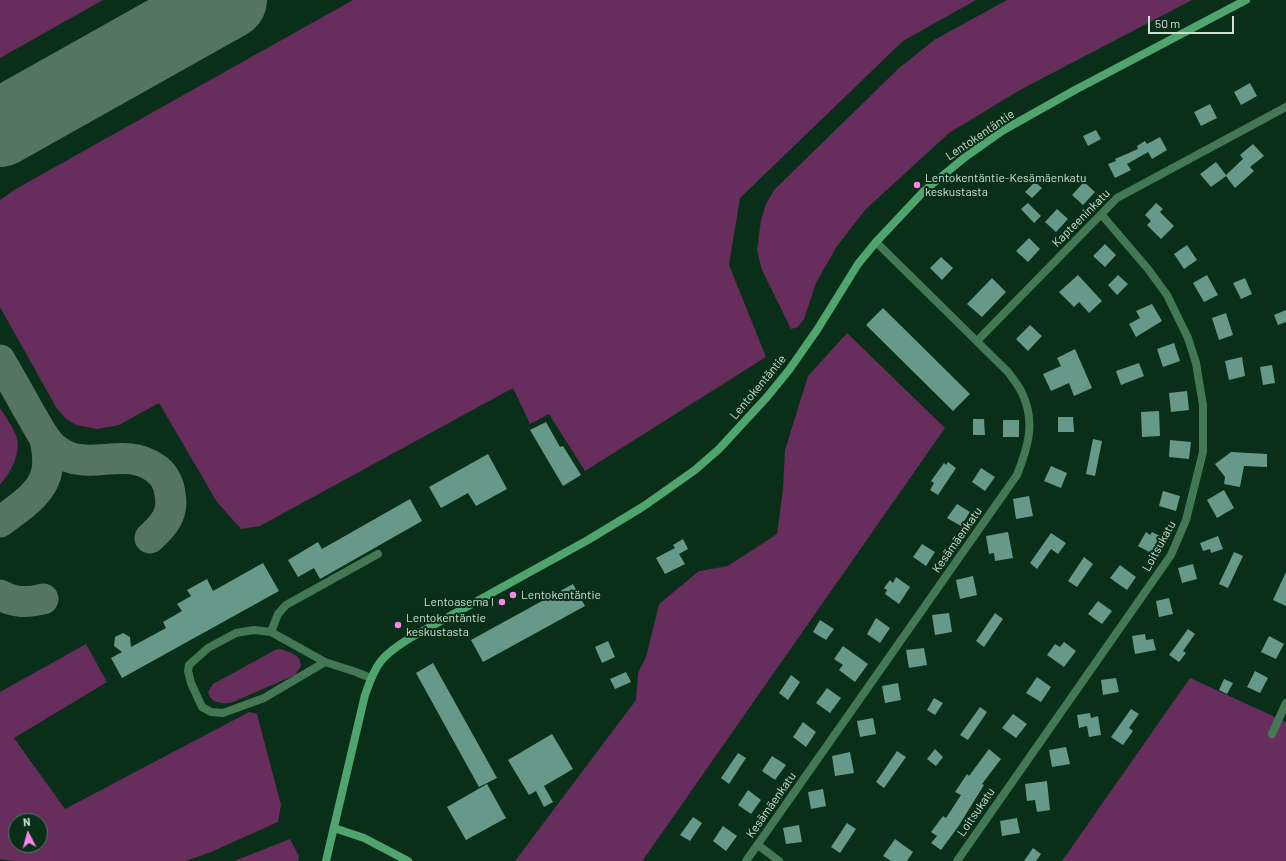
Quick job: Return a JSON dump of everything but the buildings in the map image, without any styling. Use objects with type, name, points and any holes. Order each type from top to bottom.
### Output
[{"type":"street","name":"Lentokentäntie","points":[[326,861],[365,695],[375,669],[382,659],[404,641],[588,540],[644,506],[695,470],[719,449],[767,397],[809,341],[858,264],[876,242],[924,191],[964,158],[1002,131],[1082,86],[1246,0]]},
{"type":"street","name":"Kapteeninkatu","points":[[977,341],[1117,198],[1286,107]]},
{"type":"street","name":"Loitsukatu","points":[[957,861],[1170,555],[1186,520],[1203,452],[1203,405],[1196,363],[1188,338],[1164,290],[1101,214]]},
{"type":"street","name":"Kesämäenkatu","points":[[746,861],[1017,475],[1027,450],[1029,439],[1029,416],[1027,404],[1008,372],[876,242]]},
{"type":"street","points":[[271,632],[278,614],[286,605],[378,554]]},
{"type":"street","points":[[325,662],[264,698],[223,712],[210,712],[202,707],[191,684],[188,671],[189,664],[208,648],[236,633],[254,630],[271,632],[325,662],[371,678]]},
{"type":"street","points":[[1272,734],[1286,703]]},
{"type":"street","points":[[334,828],[364,838],[408,861]]},
{"type":"street","points":[[758,845],[779,861]]},
{"type":"shaded area","points":[[0,0],[103,0],[0,58]]},
{"type":"shaded area","points":[[353,0],[976,0],[903,41],[740,198],[729,265],[766,357],[585,471],[549,414],[530,424],[513,388],[260,526],[241,529],[217,502],[159,403],[119,425],[97,429],[76,425],[65,418],[56,407],[0,307],[0,200],[14,190]]},
{"type":"shaded area","points":[[1007,0],[1192,0],[1020,90],[949,133],[866,209],[837,246],[816,283],[804,319],[798,327],[791,329],[762,270],[757,250],[761,220],[766,204],[774,190],[898,69],[934,40]]},
{"type":"shaded area","points":[[847,333],[945,428],[643,860],[644,861],[515,861],[636,700],[638,673],[646,657],[659,604],[699,571],[728,566],[777,534],[783,489],[785,450],[808,376]]},
{"type":"shaded area","points":[[0,408],[16,435],[18,449],[8,474],[0,485]]},
{"type":"shaded area","points":[[86,644],[107,682],[14,738],[65,809],[249,712],[257,714],[281,805],[278,822],[211,852],[186,861],[14,861],[0,859],[0,692]]},
{"type":"shaded area","points":[[280,649],[294,654],[299,659],[301,666],[295,675],[233,702],[221,703],[211,699],[208,692],[213,684],[275,650]]},
{"type":"shaded area","points":[[1190,678],[1286,722],[1286,861],[1062,861]]},
{"type":"shaded area","points":[[290,839],[299,856],[298,861],[234,861]]},
{"type":"taxiway","points":[[0,360],[42,433],[56,450],[68,457],[80,460],[130,459],[143,462],[161,473],[166,480],[169,490],[171,507],[164,524],[150,538]]},
{"type":"taxiway","points":[[0,522],[29,500],[45,479],[48,466],[48,454],[45,439]]},
{"type":"taxiway","points":[[0,595],[11,600],[21,602],[43,599]]},
{"type":"runway","points":[[0,128],[228,0]]},
{"type":"place","name":"Lentokentäntie-Kesämäenkatu keskustasta","points":[[917,185]]},
{"type":"place","name":"Lentokentäntie","points":[[513,595]]},
{"type":"place","name":"Lentoasema I","points":[[502,602]]},
{"type":"place","name":"Lentokentäntie keskustasta","points":[[398,625]]}]
